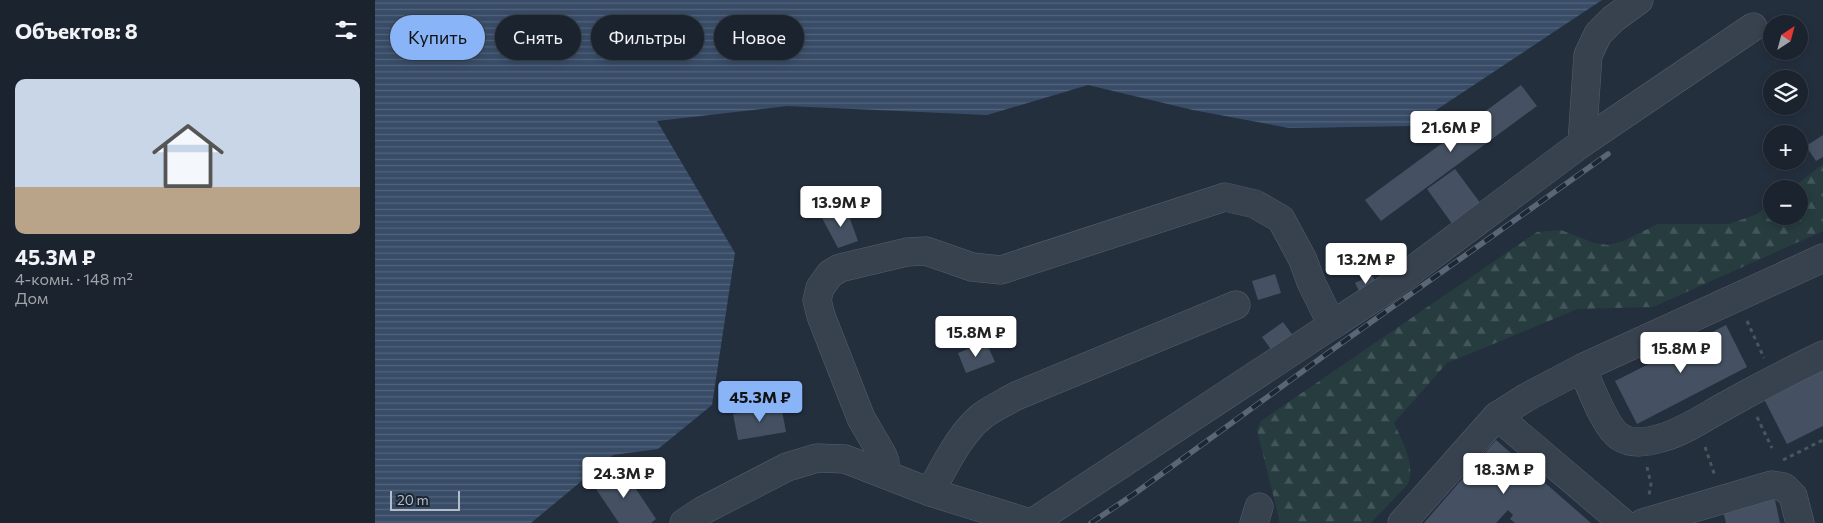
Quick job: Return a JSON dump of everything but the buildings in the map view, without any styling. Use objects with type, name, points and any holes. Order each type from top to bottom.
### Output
[{"type":"lane","points":[[1582,143],[1587,55],[1598,34],[1613,18],[1639,0]]},
{"type":"lane","points":[[684,523],[702,511],[779,472],[806,461],[817,458],[845,458],[930,492],[1031,523],[1390,287],[1582,143],[1753,27]]},
{"type":"lane","points":[[884,472],[885,462],[883,456],[861,418],[821,316],[817,300],[823,282],[830,274],[840,268],[907,252],[926,251],[972,267],[1001,270],[1225,197],[1255,204],[1281,219],[1303,260],[1311,282],[1332,325]]},
{"type":"lane","points":[[1402,523],[1497,416],[1527,397],[1582,368],[1823,258]]},
{"type":"lane","points":[[930,492],[958,445],[980,417],[994,408],[1016,396],[1236,305]]},
{"type":"lane","points":[[1582,368],[1610,428],[1618,436],[1629,442],[1642,442],[1661,438],[1695,423],[1774,379],[1823,355]]},
{"type":"lane","points":[[1497,416],[1623,523]]},
{"type":"lane","points":[[1645,513],[1772,485],[1785,486],[1793,496],[1800,523]]},
{"type":"path","points":[[1736,297],[1774,379]]},
{"type":"path","points":[[1746,394],[1772,448]]},
{"type":"path","points":[[1789,458],[1823,440]]},
{"type":"path","points":[[1642,442],[1651,484],[1645,513]]},
{"type":"green space","points":[[1823,164],[1823,231],[1653,307],[1578,309],[1447,363],[1394,423],[1407,453],[1410,477],[1408,484],[1371,523],[1280,523],[1257,430],[1261,421],[1537,232],[1561,230],[1594,243],[1608,245],[1623,241],[1658,224],[1729,224],[1755,215],[1763,210],[1763,225],[1808,225],[1808,180],[1803,180]]},
{"type":"water","points":[[375,0],[1602,0],[1412,126],[1289,128],[1193,110],[1088,85],[987,115],[787,106],[657,121],[735,253],[712,405],[658,449],[613,455],[531,523],[375,523]]},
{"type":"railway","points":[[1091,523],[1608,154]]}]
